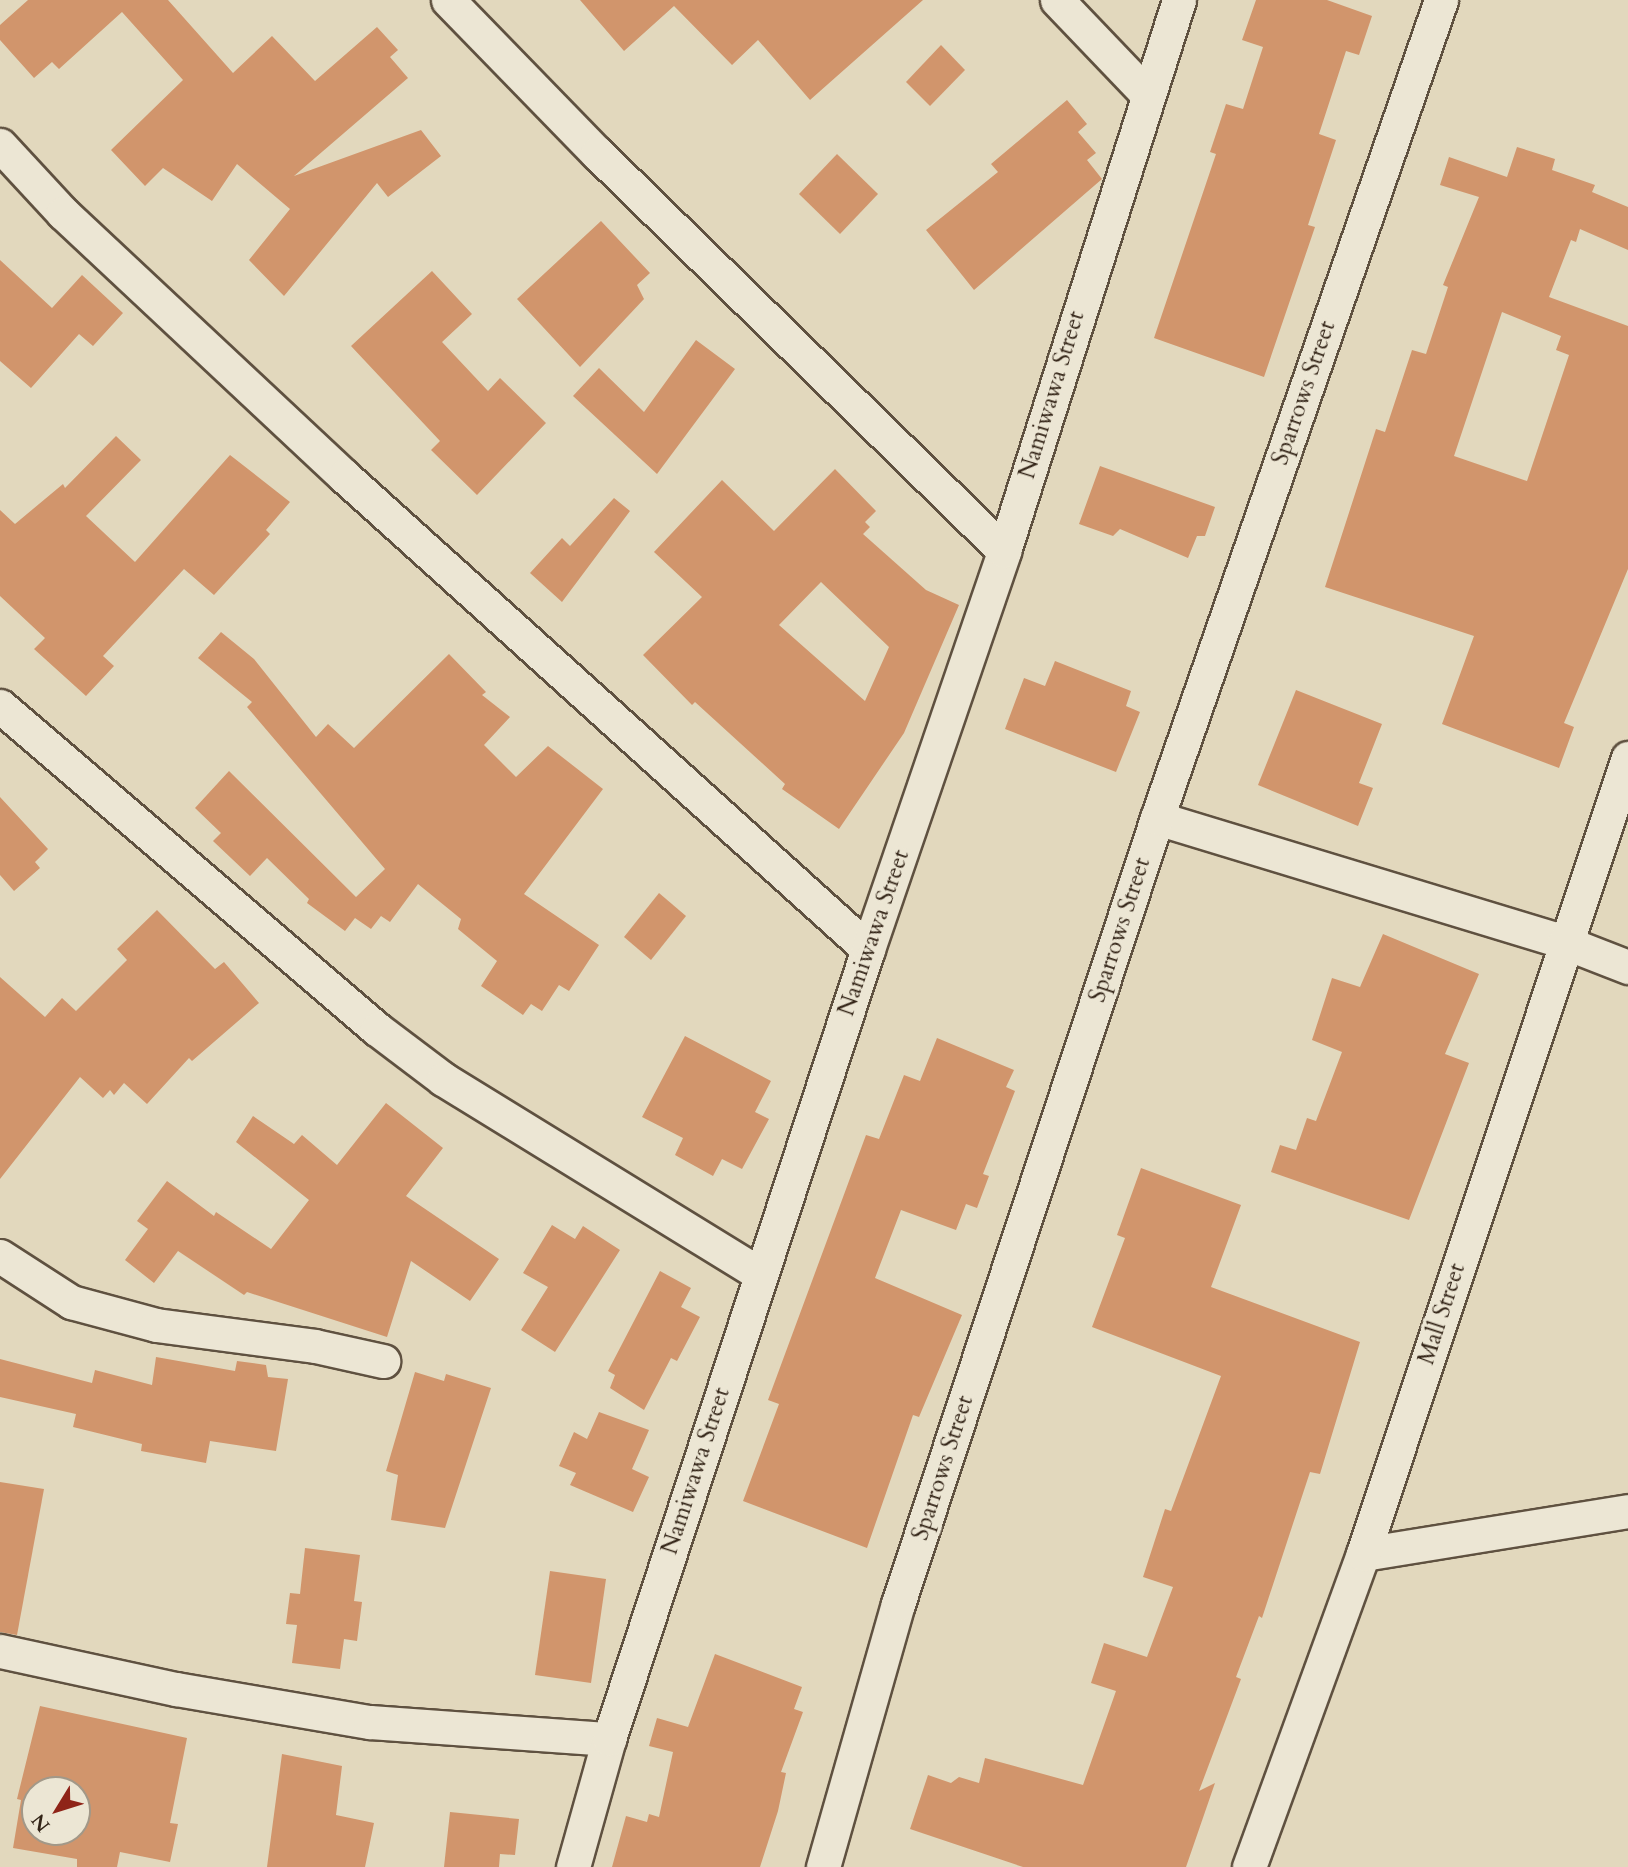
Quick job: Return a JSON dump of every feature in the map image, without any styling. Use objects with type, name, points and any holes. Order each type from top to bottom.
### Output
[{"type":"street","points":[[448,0],[597,153],[1004,551]]},
{"type":"street","points":[[1057,0],[1146,93]]},
{"type":"street","name":"Namiwawa Street","points":[[573,1867],[609,1739],[868,949],[1004,551],[1146,93],[1179,0]]},
{"type":"street","name":"Sparrows Street","points":[[823,1867],[898,1604],[1157,818],[1441,0]]},
{"type":"street","points":[[0,145],[63,213],[344,476],[868,949]]},
{"type":"street","points":[[0,706],[368,1021],[443,1079],[760,1274]]},
{"type":"street","name":"Mall Street","points":[[1249,1867],[1363,1554],[1564,943],[1628,758]]},
{"type":"street","points":[[1157,818],[1564,943],[1628,967]]},
{"type":"street","points":[[0,1256],[71,1302],[156,1325],[315,1346],[383,1361]]},
{"type":"street","points":[[1363,1554],[1628,1511]]},
{"type":"street","points":[[0,1651],[176,1689],[370,1722],[609,1739]]},
{"type":"building","points":[[28,0],[168,0],[233,73],[272,36],[315,81],[377,27],[398,50],[390,57],[408,78],[294,176],[421,130],[441,156],[388,197],[377,183],[284,296],[249,260],[290,209],[237,164],[212,201],[163,168],[145,186],[111,150],[183,80],[122,12],[59,69],[52,62],[34,78],[0,40],[0,25]]},
{"type":"building","points":[[580,0],[923,0],[810,100],[758,40],[732,65],[674,6],[624,51]]},
{"type":"building","points":[[1256,0],[1327,0],[1372,16],[1359,55],[1346,51],[1319,134],[1336,140],[1308,225],[1315,227],[1264,377],[1154,338],[1216,154],[1210,152],[1226,104],[1243,109],[1263,47],[1242,40]]},
{"type":"building","points":[[941,45],[965,70],[930,106],[906,82]]},
{"type":"building","points":[[1067,100],[1087,124],[1078,132],[1096,153],[1087,160],[1102,179],[974,290],[926,230],[998,172],[991,164]]},
{"type":"building","points":[[1517,147],[1555,159],[1552,170],[1595,185],[1592,192],[1628,207],[1628,250],[1580,229],[1576,242],[1571,240],[1549,297],[1628,326],[1628,569],[1564,723],[1574,727],[1559,768],[1442,724],[1474,636],[1325,587],[1376,429],[1385,432],[1412,350],[1426,354],[1448,287],[1443,285],[1479,197],[1440,185],[1449,157],[1507,177]],"holes":[[[1502,312],[1561,336],[1556,350],[1569,355],[1527,481],[1454,456]]]},
{"type":"building","points":[[837,154],[878,194],[840,234],[799,194]]},
{"type":"building","points":[[601,221],[650,273],[637,285],[644,299],[580,367],[517,299]]},
{"type":"building","points":[[0,260],[52,308],[82,275],[123,313],[93,346],[79,334],[31,388],[0,361]]},
{"type":"building","points":[[432,271],[472,314],[442,342],[488,391],[500,378],[546,423],[477,495],[431,450],[440,441],[351,346]]},
{"type":"building","points":[[696,340],[735,369],[657,474],[573,396],[599,368],[644,412]]},
{"type":"building","points":[[116,436],[141,460],[86,516],[135,562],[230,455],[290,502],[266,530],[270,534],[214,595],[184,569],[103,656],[114,666],[86,696],[34,649],[45,638],[0,596],[0,510],[15,524],[63,484],[65,488]]},
{"type":"building","points":[[1100,466],[1215,507],[1205,536],[1197,536],[1188,558],[1120,529],[1113,536],[1079,524]]},
{"type":"building","points":[[835,469],[876,511],[865,522],[870,527],[863,534],[926,590],[959,605],[904,733],[839,829],[782,789],[785,784],[695,702],[692,705],[643,655],[702,597],[654,552],[722,480],[774,531]],"holes":[[[821,582],[889,647],[865,701],[779,625]]]},
{"type":"building","points":[[614,498],[630,511],[562,602],[530,573],[562,538],[570,546]]},
{"type":"building","points":[[221,632],[254,659],[316,737],[328,724],[354,748],[449,654],[486,692],[482,695],[510,717],[484,745],[516,777],[548,746],[603,789],[524,894],[599,945],[569,991],[559,985],[542,1011],[531,1004],[523,1015],[481,986],[497,961],[458,929],[461,919],[418,884],[390,922],[381,916],[371,929],[355,918],[345,931],[307,903],[309,899],[267,858],[250,876],[213,841],[221,833],[195,808],[229,771],[356,897],[385,869],[247,707],[252,702],[198,658]]},
{"type":"building","points":[[1055,661],[1131,691],[1126,706],[1140,712],[1116,772],[1005,729],[1024,678],[1045,686]]},
{"type":"building","points":[[1296,690],[1382,724],[1359,783],[1373,788],[1358,826],[1258,785]]},
{"type":"building","points":[[0,797],[48,849],[35,862],[40,868],[14,891],[0,875]]},
{"type":"building","points":[[659,893],[686,916],[651,960],[624,937]]},
{"type":"building","points":[[157,910],[215,969],[224,962],[259,1003],[192,1061],[189,1058],[147,1104],[124,1083],[114,1095],[110,1090],[103,1098],[80,1077],[0,1179],[0,977],[45,1017],[62,998],[76,1011],[127,960],[117,949]]},
{"type":"building","points":[[1383,934],[1479,974],[1445,1054],[1469,1063],[1409,1220],[1271,1172],[1280,1145],[1296,1150],[1307,1118],[1316,1121],[1342,1052],[1312,1040],[1332,978],[1360,987]]},
{"type":"building","points":[[685,1036],[771,1081],[755,1112],[769,1119],[742,1169],[722,1159],[713,1176],[675,1155],[683,1138],[642,1117]]},
{"type":"building","points":[[937,1038],[1014,1070],[1006,1087],[1015,1091],[983,1174],[989,1176],[977,1208],[966,1204],[956,1230],[901,1210],[875,1278],[962,1315],[919,1417],[913,1415],[867,1548],[743,1501],[779,1404],[768,1400],[866,1135],[879,1139],[904,1075],[920,1081]]},
{"type":"building","points":[[386,1103],[443,1148],[406,1196],[499,1259],[470,1301],[411,1261],[387,1337],[247,1292],[244,1295],[178,1251],[154,1283],[125,1260],[148,1229],[137,1221],[167,1181],[214,1216],[216,1212],[271,1249],[309,1200],[236,1142],[253,1116],[294,1144],[302,1135],[337,1165]]},
{"type":"building","points":[[1141,1168],[1241,1205],[1211,1287],[1360,1342],[1320,1474],[1310,1472],[1262,1618],[1259,1616],[1236,1677],[1241,1679],[1199,1791],[1215,1783],[1186,1867],[1023,1867],[910,1829],[928,1775],[951,1783],[959,1777],[979,1783],[985,1758],[1083,1785],[1116,1691],[1091,1683],[1104,1643],[1147,1657],[1173,1587],[1143,1577],[1165,1509],[1171,1511],[1221,1376],[1092,1327],[1125,1238],[1117,1235]]},
{"type":"building","points":[[552,1225],[575,1239],[583,1226],[620,1250],[555,1352],[521,1330],[548,1287],[523,1273]]},
{"type":"building","points":[[660,1271],[691,1288],[681,1307],[700,1317],[677,1361],[671,1358],[644,1410],[610,1388],[615,1375],[608,1371]]},
{"type":"building","points":[[156,1357],[235,1371],[237,1361],[266,1365],[268,1377],[288,1379],[276,1451],[210,1441],[206,1463],[141,1451],[142,1444],[73,1427],[76,1414],[0,1397],[0,1359],[92,1383],[95,1370],[152,1385]]},
{"type":"building","points":[[415,1372],[444,1381],[446,1374],[491,1388],[445,1528],[391,1520],[398,1475],[386,1471]]},
{"type":"building","points":[[599,1412],[649,1430],[632,1469],[649,1477],[633,1512],[570,1485],[576,1473],[559,1466],[574,1432],[587,1439]]},
{"type":"building","points":[[0,1482],[44,1489],[17,1635],[0,1632]]},
{"type":"building","points":[[305,1548],[360,1555],[354,1601],[362,1602],[357,1641],[344,1639],[340,1669],[292,1663],[297,1625],[286,1624],[290,1593],[300,1594]]},
{"type":"building","points":[[550,1571],[606,1579],[591,1683],[535,1675]]},
{"type":"building","points":[[715,1654],[802,1687],[794,1709],[803,1712],[781,1772],[786,1773],[778,1811],[760,1867],[612,1867],[626,1816],[647,1822],[649,1814],[659,1817],[673,1752],[649,1746],[657,1718],[688,1727]]},
{"type":"building","points":[[40,1706],[187,1738],[170,1823],[178,1824],[170,1862],[120,1852],[117,1867],[77,1867],[77,1859],[13,1848],[21,1800],[21,1846],[91,1846],[91,1776],[23,1776]]},
{"type":"building","points":[[282,1754],[342,1766],[336,1815],[374,1823],[365,1867],[267,1867]]},
{"type":"building","points":[[21,1783],[21,1800],[17,1799]]},
{"type":"building","points":[[450,1812],[519,1819],[515,1855],[500,1854],[499,1867],[444,1867]]}]
